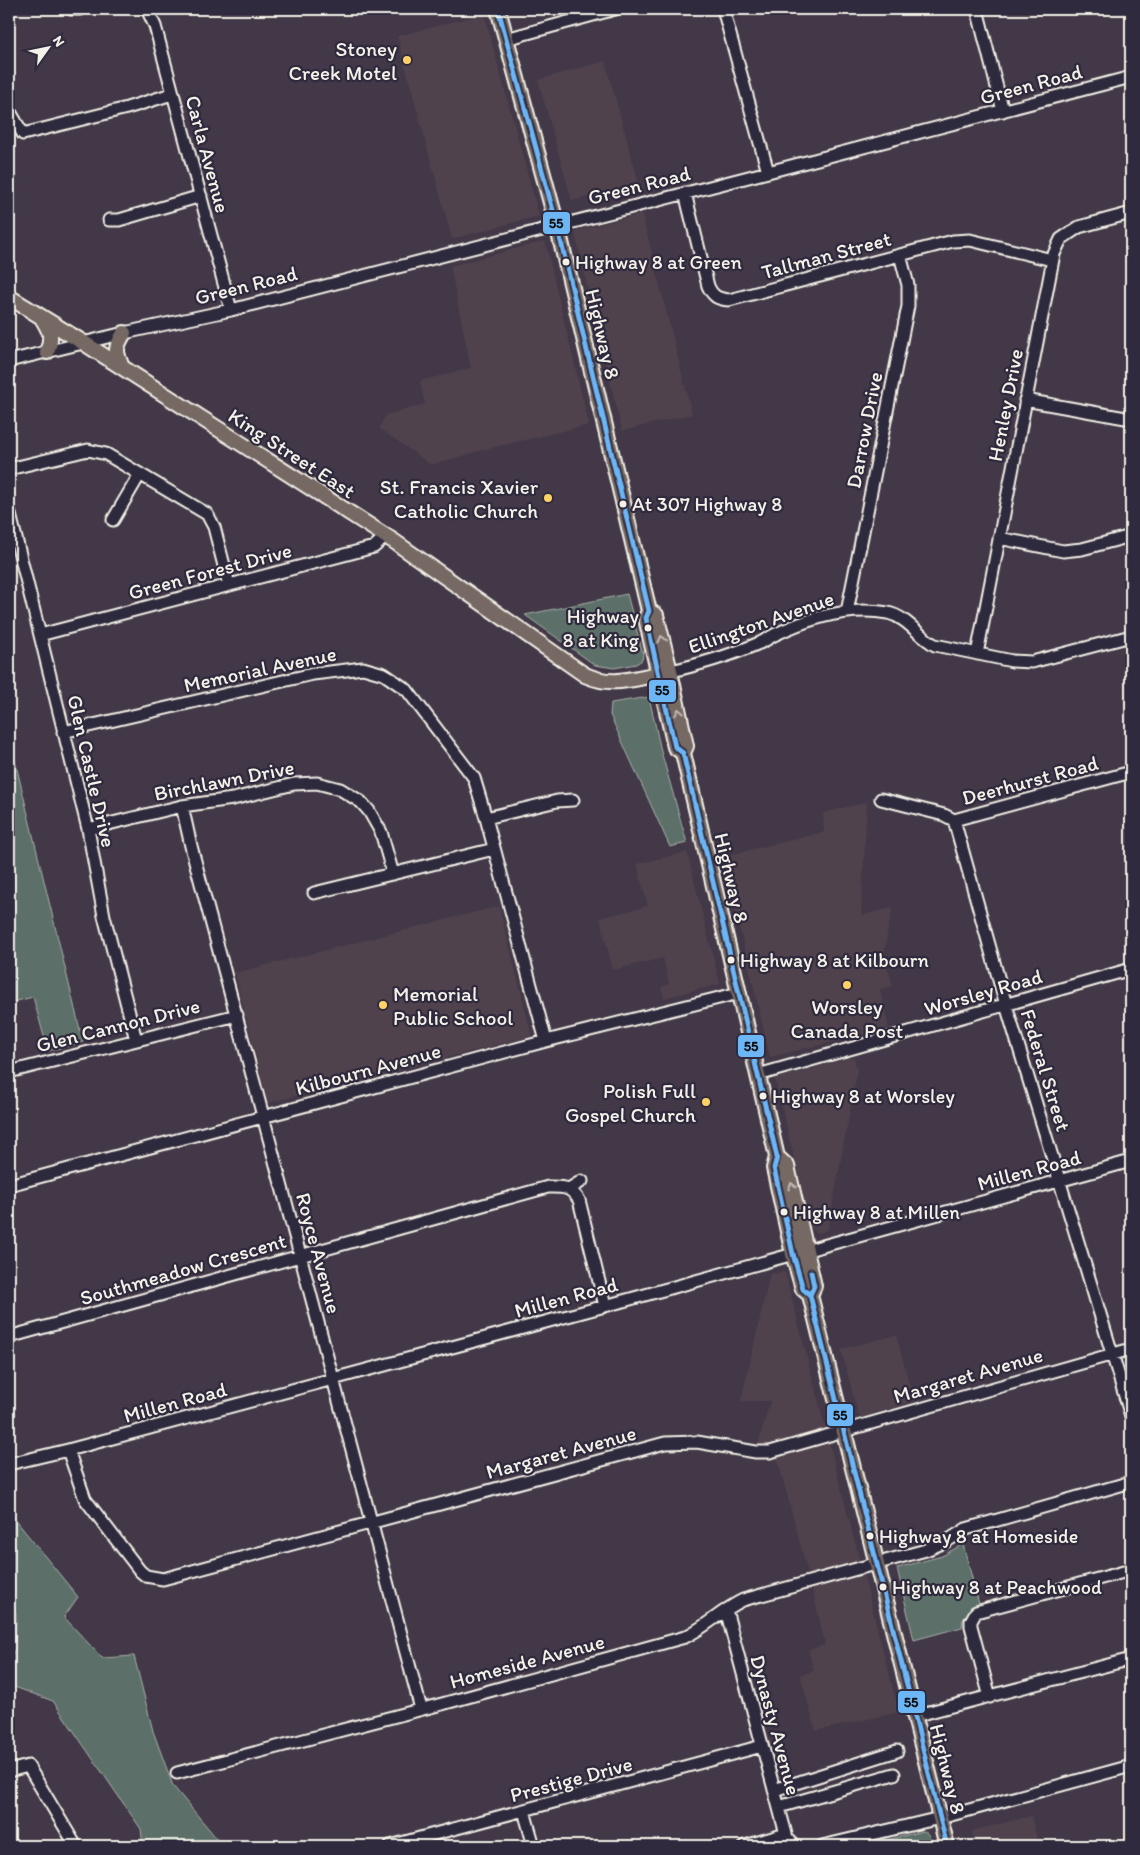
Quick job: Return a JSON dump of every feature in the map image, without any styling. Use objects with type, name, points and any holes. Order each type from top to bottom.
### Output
[{"type":"main road","name":"Highway 8","points":[[498,9],[557,225],[649,611],[646,618],[664,672],[675,747],[683,753],[739,993],[777,1157],[774,1168],[793,1254],[803,1289],[810,1295],[947,1846]]},
{"type":"main road","name":"King Street East","points":[[9,297],[122,367],[385,537],[585,675],[599,681],[613,682],[664,672]]},
{"type":"main road","points":[[41,317],[48,329],[51,340],[47,352]]},
{"type":"main road","points":[[122,367],[117,356],[116,346],[124,333]]},
{"type":"main road","name":"Highway 8","points":[[777,1157],[787,1166],[814,1286],[810,1295]]},
{"type":"street","points":[[71,9],[80,9]]},
{"type":"street","name":"Carla Avenue","points":[[147,9],[154,26],[201,196],[230,310]]},
{"type":"street","points":[[506,39],[615,9]]},
{"type":"street","points":[[723,9],[768,172]]},
{"type":"street","points":[[977,9],[1003,111]]},
{"type":"street","name":"Green Road","points":[[9,361],[230,310],[1131,77]]},
{"type":"street","points":[[9,110],[23,134],[127,108],[172,94]]},
{"type":"street","name":"Tallman Street","points":[[685,193],[708,286],[711,294],[717,299],[729,300],[953,241],[970,240],[1052,260]]},
{"type":"street","points":[[109,220],[119,220],[201,196]]},
{"type":"street","name":"Henley Drive","points":[[977,654],[1052,260],[1059,242],[1065,235],[1079,227],[1131,213]]},
{"type":"street","name":"Darrow Drive","points":[[847,612],[908,306],[908,285],[900,255]]},
{"type":"street","points":[[1025,400],[1131,419]]},
{"type":"street","points":[[9,469],[88,450],[106,454],[207,514],[210,518],[229,585]]},
{"type":"street","points":[[113,520],[140,474]]},
{"type":"street","name":"Glen Castle Drive","points":[[9,510],[88,829],[104,916],[136,1040]]},
{"type":"street","points":[[999,538],[1063,551],[1082,549],[1131,536]]},
{"type":"street","name":"Green Forest Drive","points":[[40,635],[374,547],[385,537]]},
{"type":"street","name":"Ellington Avenue","points":[[664,672],[736,652],[803,623],[847,612],[890,614],[905,621],[926,641],[935,645],[1012,661],[1032,662],[1131,636]]},
{"type":"street","name":"Memorial Avenue","points":[[63,732],[313,674],[363,668],[384,674],[407,690],[474,778],[546,1041]]},
{"type":"street","name":"Deerhurst Road","points":[[881,799],[944,815],[954,820],[1131,772]]},
{"type":"street","name":"Birchlawn Drive","points":[[88,829],[182,806],[233,799],[305,782],[340,789],[361,802],[376,821],[381,832],[392,874]]},
{"type":"street","points":[[486,818],[557,801],[573,800]]},
{"type":"street","name":"Royce Avenue","points":[[182,806],[191,846],[421,1709]]},
{"type":"street","name":"Federal Street","points":[[954,820],[1006,1005],[1131,1416]]},
{"type":"street","points":[[314,893],[494,849]]},
{"type":"street","name":"Worsley Road","points":[[758,1075],[1131,969]]},
{"type":"street","name":"Kilbourn Avenue","points":[[9,1185],[546,1041],[739,993]]},
{"type":"street","name":"Glen Cannon Drive","points":[[9,1072],[237,1015]]},
{"type":"street","name":"Millen Road","points":[[10,1462],[68,1450],[334,1379],[1131,1161]]},
{"type":"street","points":[[582,1181],[569,1189],[573,1191],[579,1200],[605,1306]]},
{"type":"street","name":"Southmeadow Crescent","points":[[9,1337],[535,1190],[548,1187],[569,1189]]},
{"type":"street","name":"Margaret Avenue","points":[[68,1450],[85,1499],[140,1571],[149,1577],[163,1579],[665,1442],[697,1442],[756,1452],[770,1452],[844,1429],[1131,1349]]},
{"type":"street","name":"Homeside Avenue","points":[[176,1773],[685,1637],[703,1628],[726,1610],[743,1600],[926,1550],[966,1530],[1131,1482]]},
{"type":"street","points":[[990,1696],[971,1626],[971,1621],[976,1612],[1131,1570]]},
{"type":"street","name":"Dynasty Avenue","points":[[726,1610],[786,1834],[791,1844],[795,1846]]},
{"type":"street","points":[[914,1716],[1131,1659]]},
{"type":"street","name":"Prestige Drive","points":[[390,1846],[762,1746]]},
{"type":"street","points":[[774,1790],[897,1751]]},
{"type":"street","points":[[9,1772],[28,1766],[76,1846]]},
{"type":"street","points":[[822,1846],[940,1818],[1131,1766]]},
{"type":"street","points":[[779,1807],[894,1774]]},
{"type":"street","points":[[524,1811],[534,1846]]},
{"type":"street","points":[[745,1846],[786,1834]]},
{"type":"shaded area","points":[[484,14],[539,216],[452,239],[397,36]]},
{"type":"shaded area","points":[[605,61],[639,183],[572,201],[538,80]]},
{"type":"shaded area","points":[[642,214],[692,414],[622,431],[575,234],[578,230]]},
{"type":"shaded area","points":[[545,241],[589,425],[490,448],[431,465],[379,428],[386,415],[425,404],[420,381],[471,368],[450,266]]},
{"type":"shaded area","points":[[867,802],[861,916],[893,907],[884,956],[893,986],[880,989],[889,1028],[770,1057],[721,857],[824,832],[823,813]]},
{"type":"shaded area","points":[[687,852],[720,984],[664,998],[661,987],[669,984],[663,958],[613,970],[600,918],[648,906],[637,864]]},
{"type":"shaded area","name":"Memorial Public School","points":[[499,906],[532,1036],[268,1103],[235,973]]},
{"type":"shaded area","points":[[854,1057],[857,1072],[828,1230],[817,1233],[811,1228],[775,1079]]},
{"type":"shaded area","points":[[785,1272],[899,1712],[816,1731],[800,1675],[814,1671],[808,1650],[825,1645],[778,1461],[758,1445],[770,1401],[741,1401],[770,1274]]},
{"type":"shaded area","points":[[896,1335],[914,1401],[861,1418],[858,1414],[841,1349]]},
{"type":"shaded area","points":[[1031,1816],[1039,1846],[976,1846],[972,1831]]},
{"type":"green space","points":[[627,594],[643,654],[642,660],[636,664],[614,668],[595,665],[525,615]]},
{"type":"green space","points":[[649,697],[661,751],[687,843],[670,847],[610,715],[611,703]]},
{"type":"green space","points":[[9,736],[83,1042],[48,1051],[33,997],[9,1003]]},
{"type":"green space","points":[[9,1512],[78,1597],[64,1617],[102,1658],[134,1656],[153,1731],[173,1786],[223,1846],[143,1846],[141,1829],[53,1701],[9,1685],[9,1660],[15,1649],[16,1614],[9,1597]]},
{"type":"green space","points":[[963,1544],[979,1604],[963,1619],[962,1627],[914,1640],[897,1568],[942,1556]]},
{"type":"green space","points":[[923,1831],[928,1835],[932,1846],[863,1846]]},
{"type":"transit line","name":"55","points":[[498,9],[557,225],[649,611],[646,618],[675,747],[683,753],[777,1157],[774,1168],[793,1254],[803,1289],[810,1295]]},
{"type":"transit line","name":"55","points":[[811,1272],[814,1286],[810,1295],[947,1846]]},
{"type":"place","name":"Stoney Creek Motel","points":[[407,60]]},
{"type":"place","name":"Highway 8 at Green","points":[[566,262]]},
{"type":"place","name":"St. Francis Xavier Catholic Church","points":[[548,498]]},
{"type":"place","name":"At 307 Highway 8","points":[[623,504]]},
{"type":"place","name":"Highway 8 at King","points":[[648,628]]},
{"type":"place","name":"Highway 8 at Kilbourn","points":[[731,960]]},
{"type":"place","name":"Worsley Canada Post","points":[[847,985]]},
{"type":"place","name":"Memorial Public School","points":[[383,1005]]},
{"type":"place","name":"Highway 8 at Worsley","points":[[763,1096]]},
{"type":"place","name":"Polish Full Gospel Church","points":[[706,1102]]},
{"type":"place","name":"Highway 8 at Millen","points":[[784,1212]]},
{"type":"place","name":"Highway 8 at Homeside","points":[[870,1536]]},
{"type":"place","name":"Highway 8 at Peachwood","points":[[883,1587]]}]
